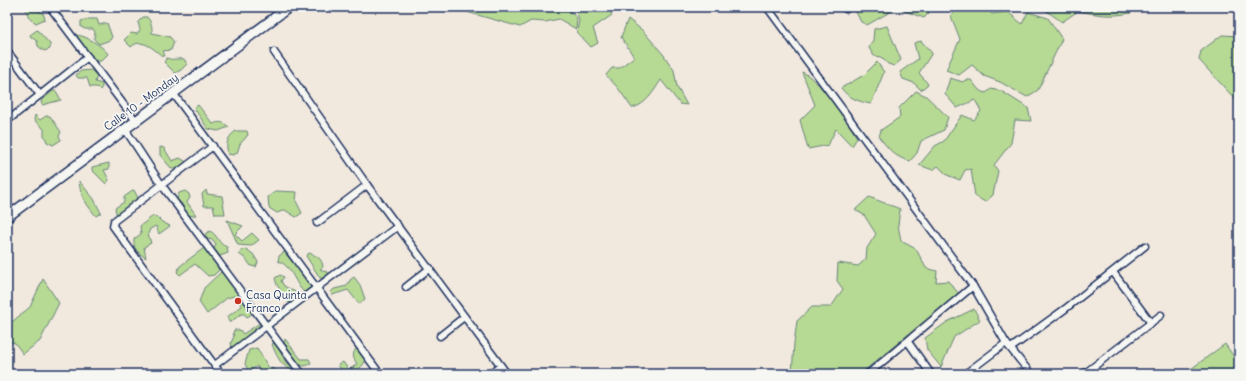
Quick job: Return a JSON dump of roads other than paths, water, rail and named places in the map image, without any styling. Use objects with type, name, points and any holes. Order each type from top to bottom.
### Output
[{"type":"street","points":[[50,7],[136,121]]},
{"type":"street","name":"Calle 10 - Monday","points":[[7,217],[289,7]]},
{"type":"street","points":[[767,7],[973,286],[1006,343],[1031,374]]},
{"type":"street","points":[[7,51],[40,95]]},
{"type":"street","points":[[274,52],[367,185],[430,268],[464,317],[507,374]]},
{"type":"street","points":[[7,121],[88,57]]},
{"type":"street","points":[[173,93],[380,374]]},
{"type":"street","points":[[125,129],[161,184],[302,374]]},
{"type":"street","points":[[213,146],[114,221],[113,226],[221,374]]},
{"type":"street","points":[[317,223],[367,185]]},
{"type":"street","points":[[215,365],[398,226]]},
{"type":"street","points":[[1011,348],[1113,272],[1145,246]]},
{"type":"street","points":[[406,287],[430,268]]},
{"type":"street","points":[[1113,272],[1151,323]]},
{"type":"street","points":[[868,374],[973,286]]},
{"type":"street","points":[[1084,374],[1162,315]]},
{"type":"street","points":[[440,336],[464,317]]},
{"type":"street","points":[[908,342],[932,374]]},
{"type":"street","points":[[965,374],[1006,343]]},
{"type":"street","points":[[490,374],[501,366]]},
{"type":"place","name":"Casa Quinta Franco","points":[[238,301]]}]
